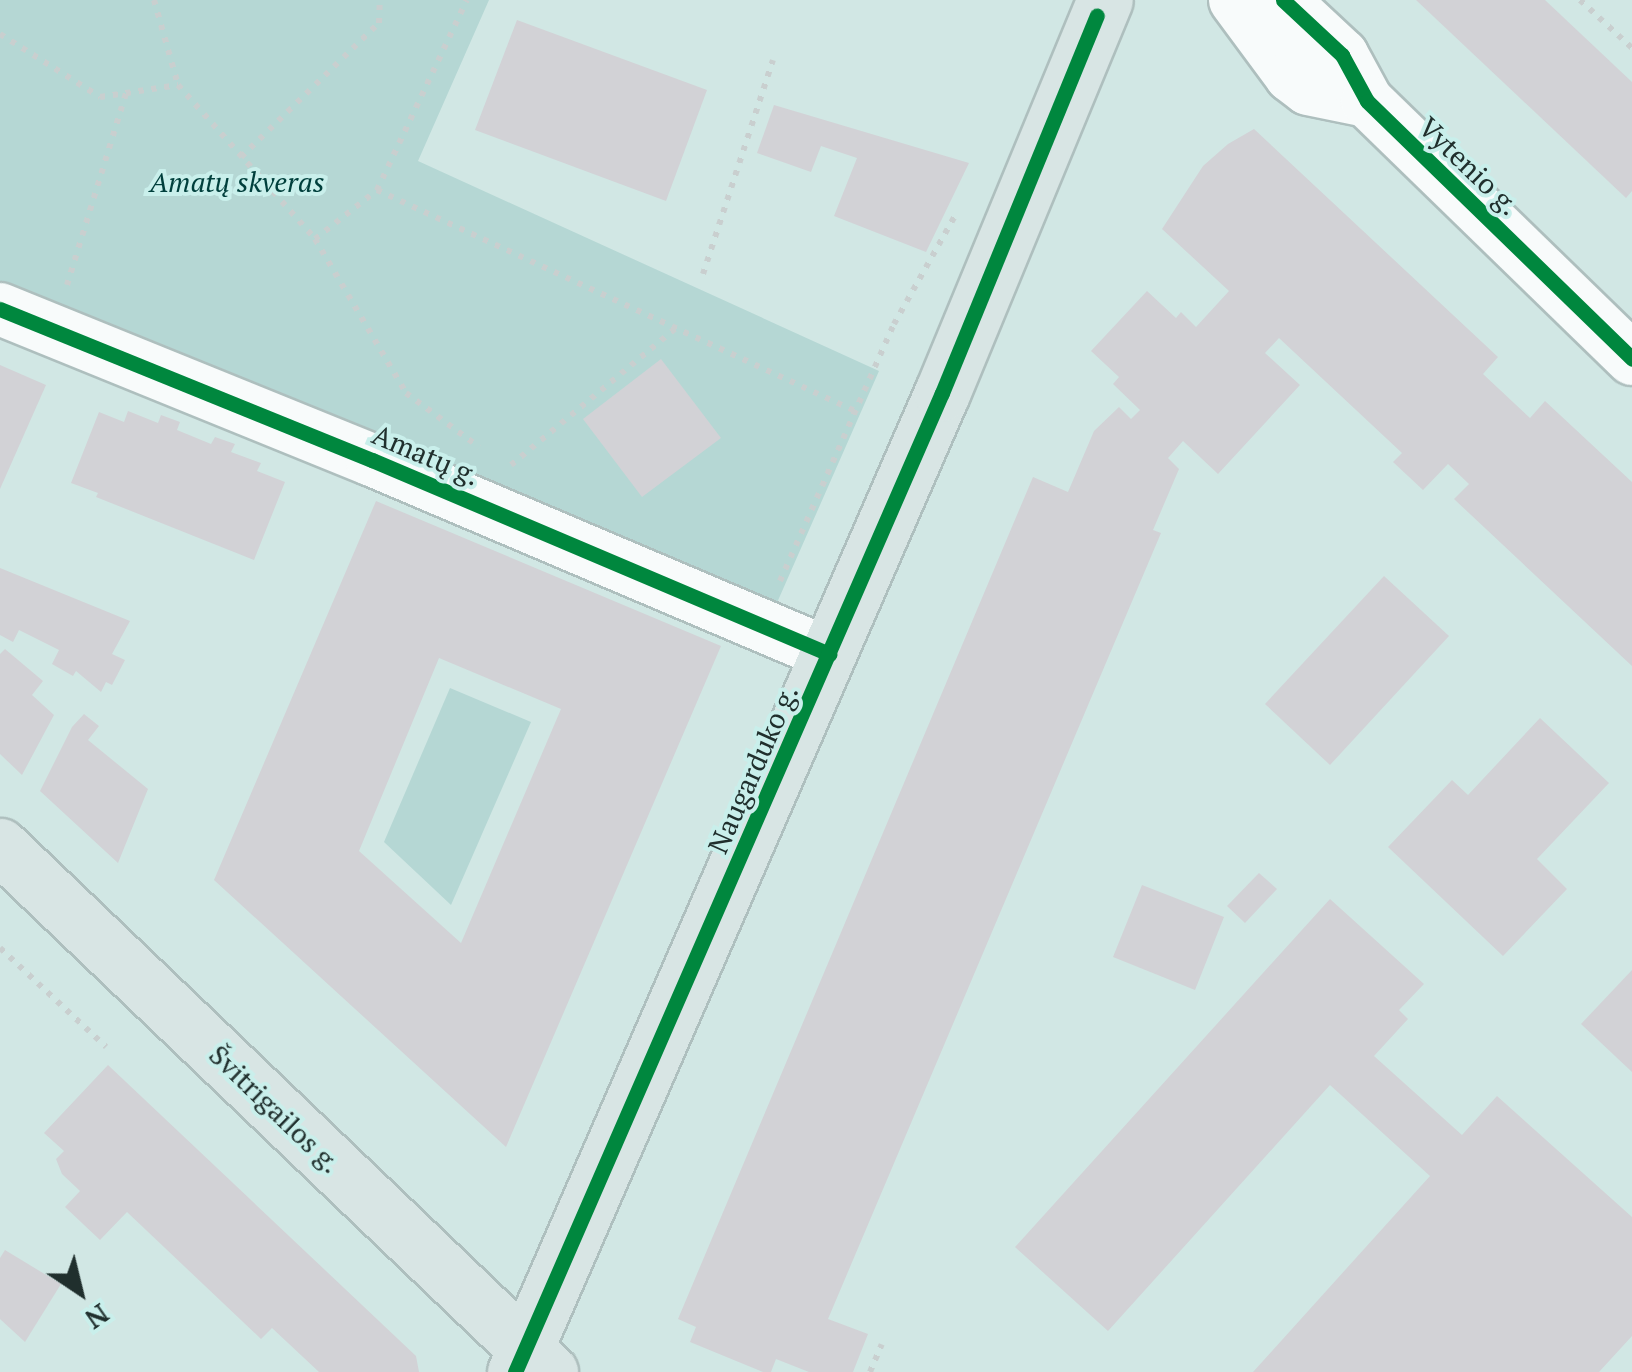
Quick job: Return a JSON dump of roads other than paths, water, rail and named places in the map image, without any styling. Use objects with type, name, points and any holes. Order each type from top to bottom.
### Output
[{"type":"main road","name":"Naugarduko g.","points":[[530,1364],[1101,5]]},
{"type":"main road","name":"Švitrigailos g.","points":[[0,846],[530,1364]]},
{"type":"street","points":[[1235,0],[1277,61],[1300,83],[1308,89],[1367,101]]},
{"type":"street","name":"Vytenio g.","points":[[1283,0],[1342,55],[1367,101],[1632,359]]},
{"type":"street","name":"Amatų g.","points":[[0,308],[830,654]]},
{"type":"park label","name":"Amatų skveras","points":[[237,182]]}]
